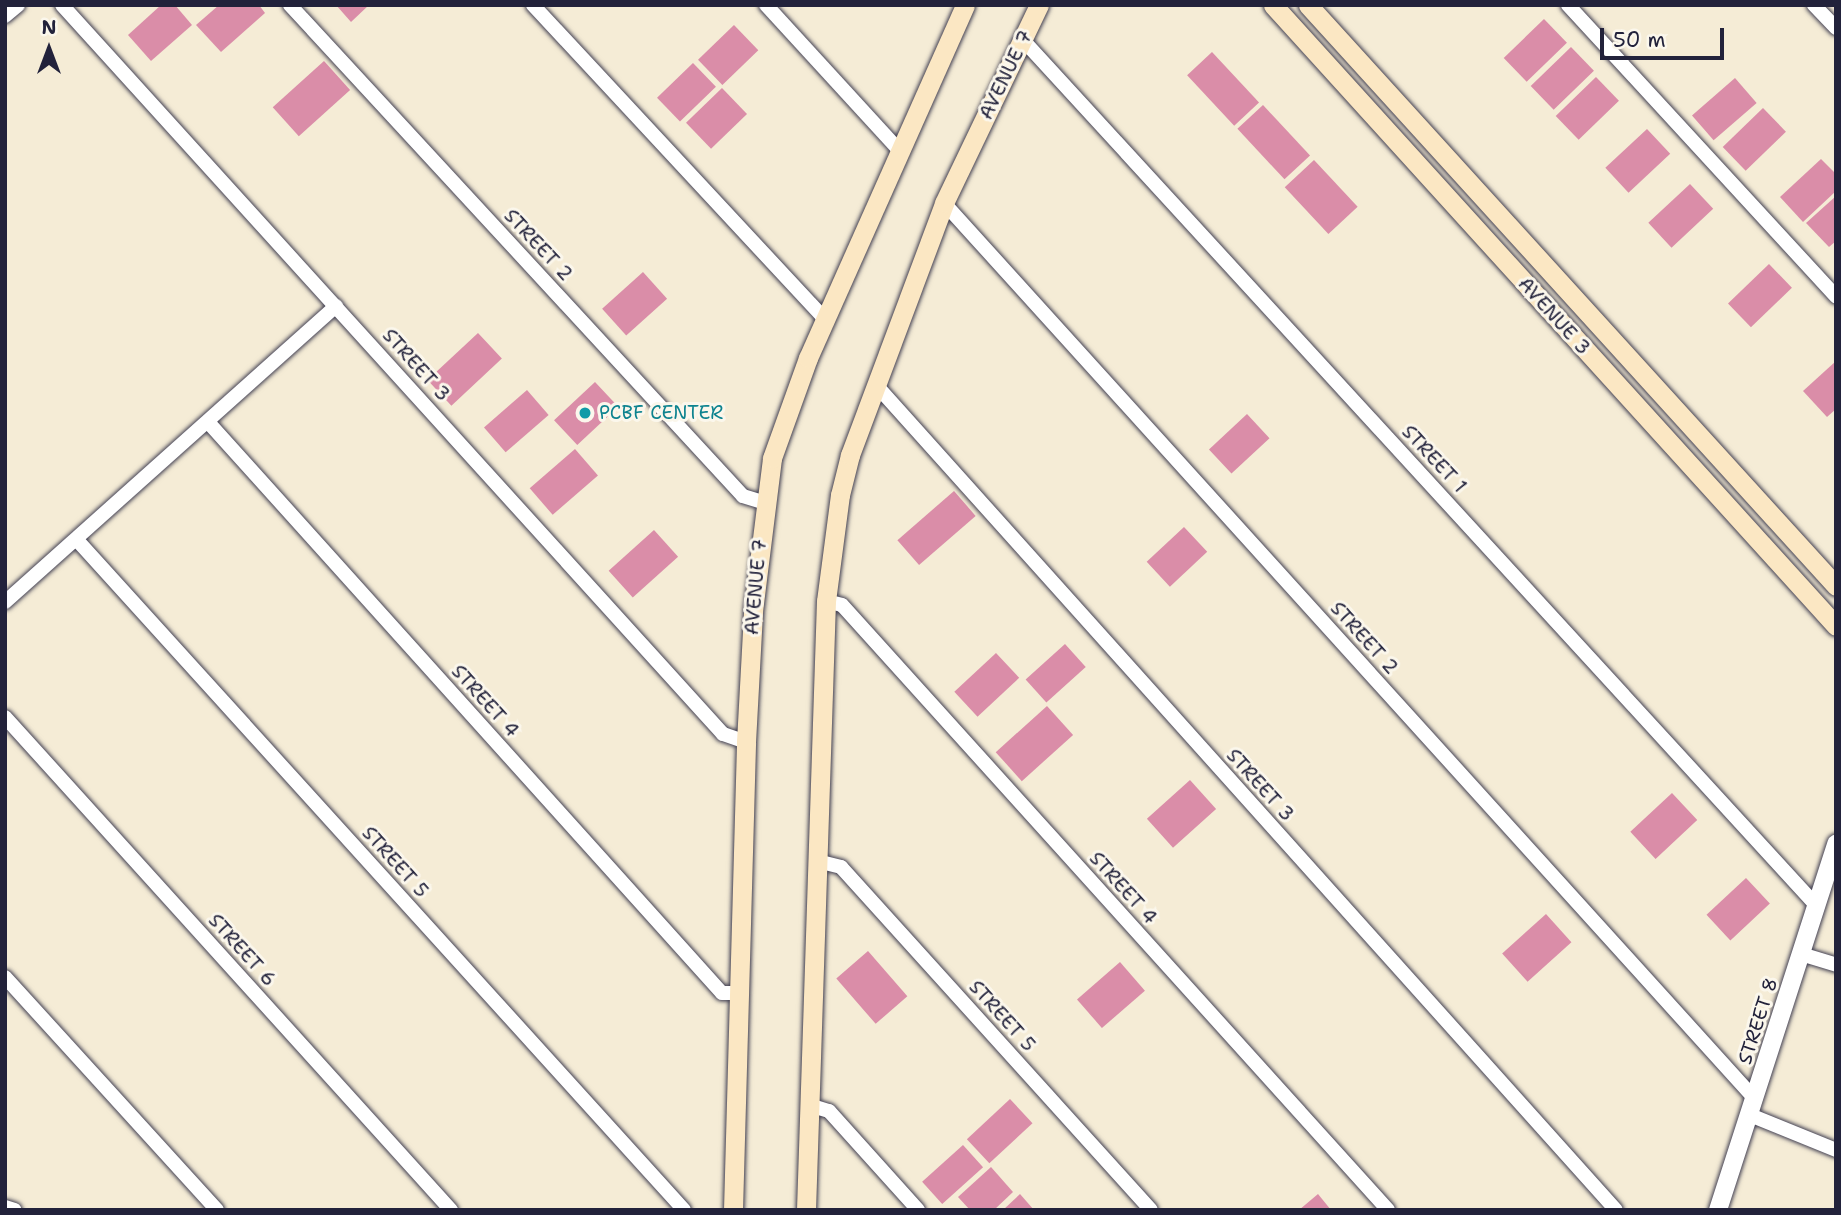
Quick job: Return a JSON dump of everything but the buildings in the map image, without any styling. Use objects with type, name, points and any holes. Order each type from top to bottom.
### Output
[{"type":"main road","name":"AVENUE 7","points":[[733,1210],[746,742],[763,502],[782,427],[825,319],[965,5]]},
{"type":"main road","name":"AVENUE 7","points":[[806,1210],[827,601],[840,495],[850,455],[944,203],[1039,5]]},
{"type":"main road","name":"AVENUE 3","points":[[1273,5],[1836,626]]},
{"type":"main road","name":"AVENUE 3","points":[[1308,5],[1836,586]]},
{"type":"street","points":[[5,16],[18,5]]},
{"type":"street","name":"STREET 3","points":[[62,5],[723,734],[746,742]]},
{"type":"street","name":"STREET 2","points":[[290,5],[743,496],[763,502]]},
{"type":"street","points":[[533,5],[825,319]]},
{"type":"street","points":[[766,5],[900,151]]},
{"type":"street","points":[[1568,5],[1836,296]]},
{"type":"street","points":[[1814,5],[1836,29]]},
{"type":"street","name":"STREET 1","points":[[1023,40],[1816,905]]},
{"type":"street","name":"STREET 2","points":[[944,203],[1752,1107]]},
{"type":"street","points":[[5,602],[336,306]]},
{"type":"street","name":"STREET 3","points":[[876,386],[1616,1210]]},
{"type":"street","name":"STREET 4","points":[[208,422],[722,993],[741,993]]},
{"type":"street","name":"STREET 5","points":[[77,540],[684,1210]]},
{"type":"street","name":"STREET 4","points":[[827,601],[842,605],[1388,1210]]},
{"type":"street","name":"STREET 6","points":[[5,717],[451,1210]]},
{"type":"street","name":"STREET 8","points":[[1718,1210],[1836,844]]},
{"type":"street","name":"STREET 5","points":[[817,861],[841,867],[1151,1210]]},
{"type":"street","points":[[1801,954],[1836,965]]},
{"type":"street","points":[[5,977],[217,1210]]},
{"type":"street","points":[[809,1105],[829,1111],[918,1210]]},
{"type":"street","points":[[1752,1107],[1836,1150]]},
{"type":"street","points":[[5,1207],[15,1210]]},
{"type":"place","name":"PCBF CENTER","points":[[585,413]]}]
